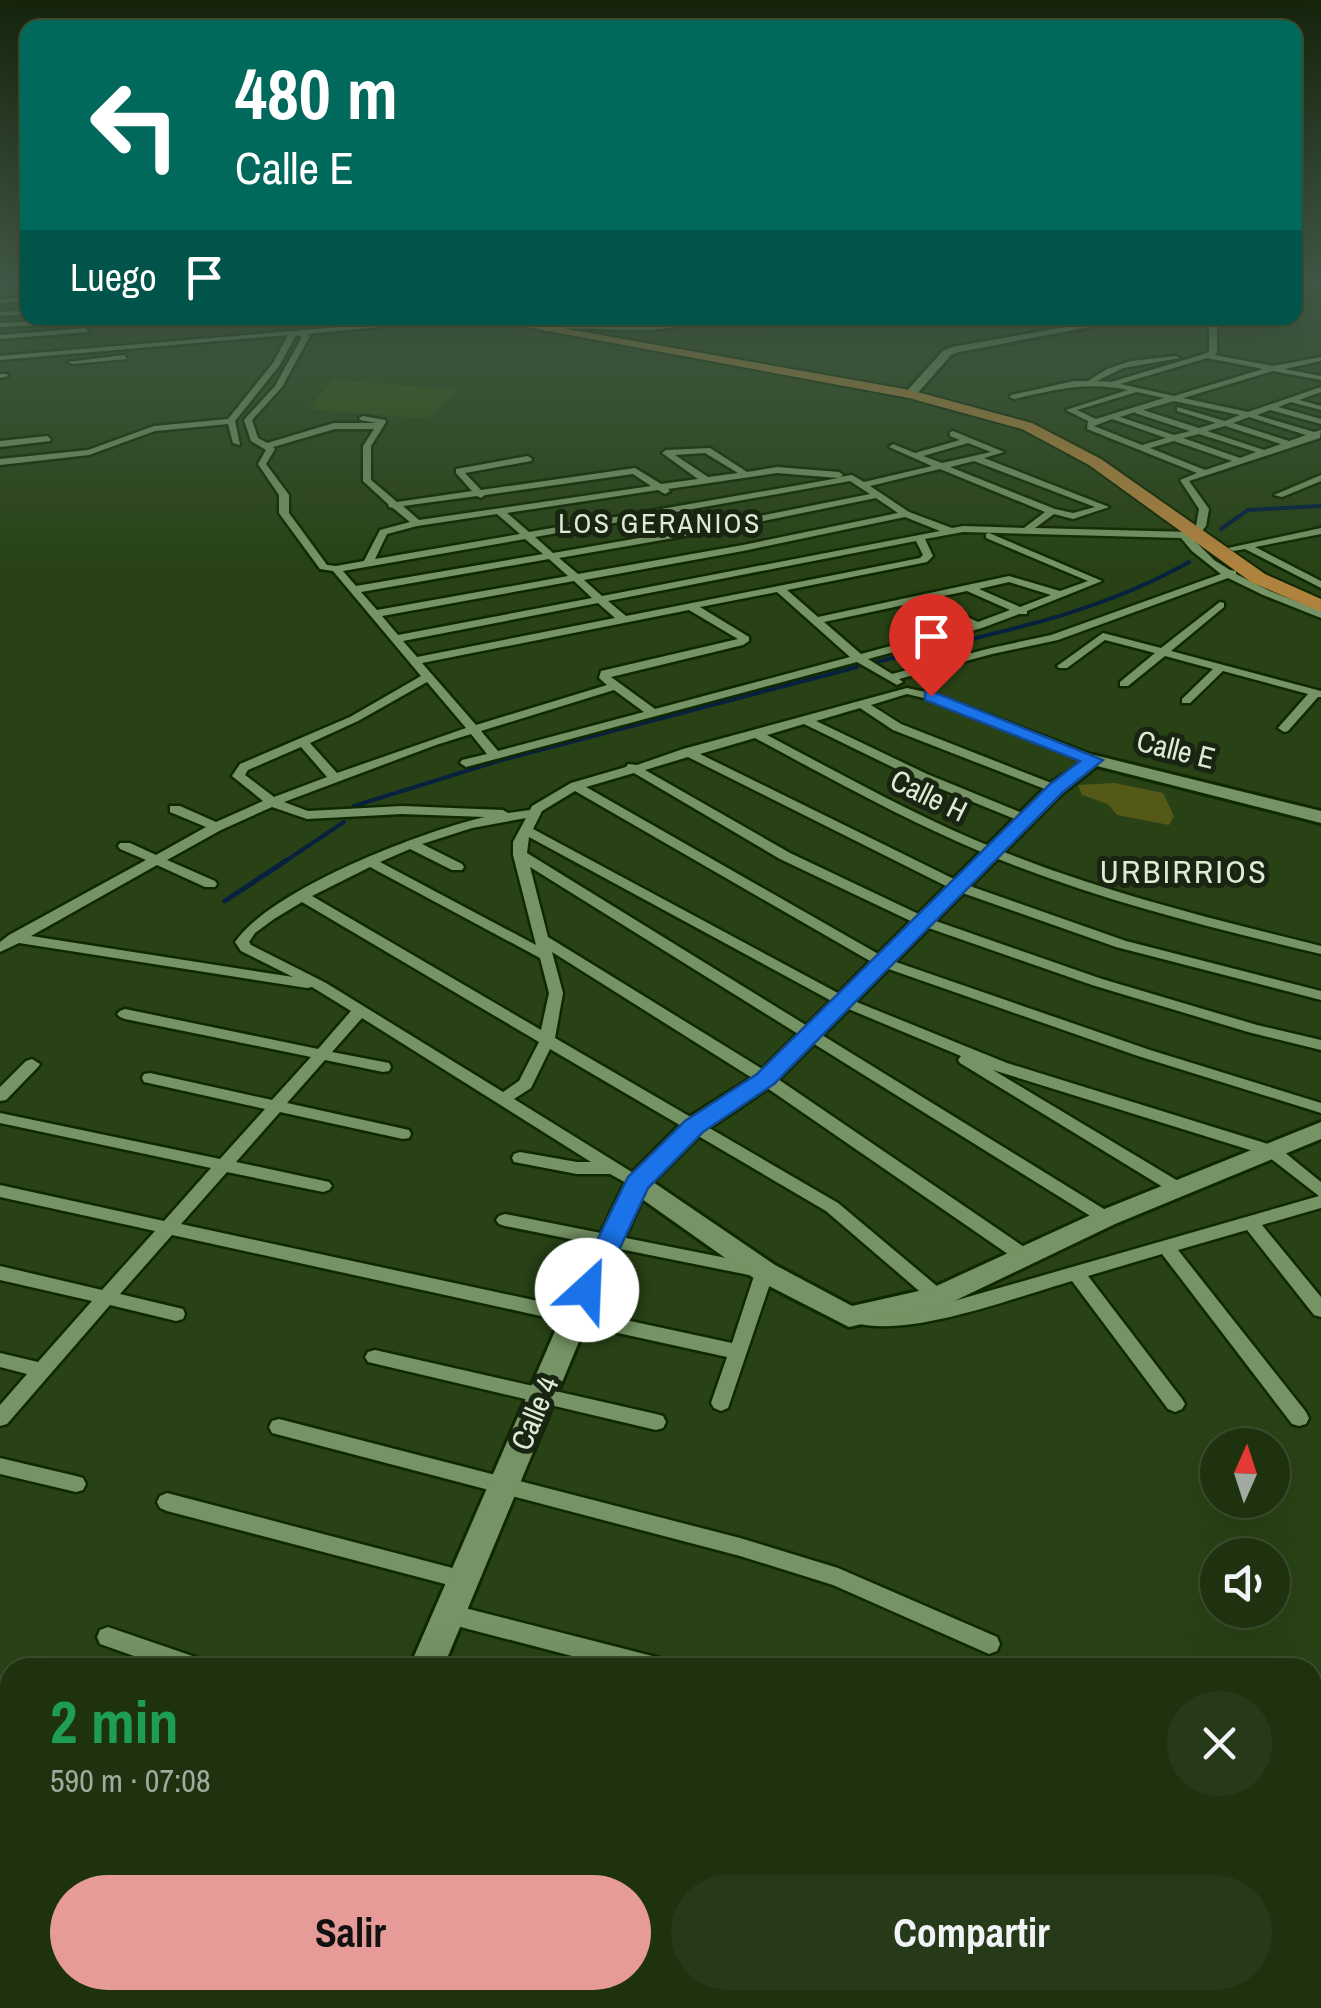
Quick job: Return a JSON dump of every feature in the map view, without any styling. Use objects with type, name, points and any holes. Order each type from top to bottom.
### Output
[{"type":"highway","points":[[842,377],[916,388]]},
{"type":"highway","points":[[847,377],[916,388],[1060,441],[1258,578],[1321,606]]},
{"type":"highway","points":[[1193,532],[1240,547],[1263,569],[1321,597]]},
{"type":"street","points":[[0,462],[89,452],[154,429],[231,420],[263,377]]},
{"type":"street","points":[[284,377],[248,420],[254,440],[271,449],[262,464],[284,495],[284,513],[324,567],[368,563],[852,478]]},
{"type":"street","points":[[916,388],[928,377]]},
{"type":"street","points":[[1091,382],[1098,377]]},
{"type":"street","points":[[1110,384],[1135,377]]},
{"type":"street","points":[[1203,472],[1090,428],[1096,422],[1246,377]]},
{"type":"street","points":[[1014,398],[1046,387],[1110,384],[1250,415],[1319,435]]},
{"type":"street","points":[[1096,422],[1070,410],[1137,390]]},
{"type":"street","points":[[1140,448],[1318,392]]},
{"type":"street","points":[[1291,400],[1321,408]]},
{"type":"street","points":[[1162,403],[1290,444]]},
{"type":"street","points":[[1272,408],[1321,422]]},
{"type":"street","points":[[1138,411],[1266,453]]},
{"type":"street","points":[[1113,417],[1241,461]]},
{"type":"street","points":[[363,418],[382,421],[367,446],[366,474],[373,488],[417,523]]},
{"type":"street","points":[[231,420],[237,443]]},
{"type":"street","points":[[267,446],[334,426],[380,426]]},
{"type":"street","points":[[863,485],[1000,452],[953,434]]},
{"type":"street","points":[[1193,532],[1204,509],[1184,480],[1319,435]]},
{"type":"street","points":[[0,444],[47,439]]},
{"type":"street","points":[[914,456],[968,440]]},
{"type":"street","points":[[893,447],[1052,511],[1073,516],[1104,507],[975,458]]},
{"type":"street","points":[[707,481],[666,453],[706,450],[744,474]]},
{"type":"street","points":[[528,459],[460,471],[479,493],[623,619]]},
{"type":"street","points":[[392,505],[635,471],[794,586]]},
{"type":"street","points":[[368,563],[383,532],[417,523],[744,474],[805,471],[852,478],[906,514],[952,531]]},
{"type":"street","points":[[1006,492],[1058,476]]},
{"type":"street","points":[[1279,495],[1321,478]]},
{"type":"street","points":[[353,590],[714,528],[878,495]]},
{"type":"street","points":[[1029,528],[1052,511]]},
{"type":"street","points":[[374,614],[743,548],[906,514]]},
{"type":"street","points":[[395,639],[952,531],[1029,528],[1193,532]]},
{"type":"street","points":[[1240,547],[1321,531]]},
{"type":"street","points":[[1193,532],[1215,565],[1321,615]]},
{"type":"street","points":[[466,763],[978,626],[1097,581],[989,536]]},
{"type":"street","points":[[413,661],[924,560],[928,556],[918,538]]},
{"type":"street","points":[[1240,547],[1321,585]]},
{"type":"street","points":[[336,568],[495,755]]},
{"type":"street","points":[[892,677],[1054,638],[1232,573]]},
{"type":"street","points":[[814,621],[1016,579],[1062,595]]},
{"type":"street","points":[[779,588],[856,656],[892,677],[907,691]]},
{"type":"street","points":[[969,588],[1023,612]]},
{"type":"street","points":[[918,598],[978,626]]},
{"type":"street","points":[[1124,684],[1220,605]]},
{"type":"street","points":[[653,713],[605,678],[607,672],[745,640],[690,606]]},
{"type":"street","points":[[1064,666],[1103,636],[1318,694]]},
{"type":"street","points":[[1186,701],[1220,668]]},
{"type":"street","points":[[427,677],[304,743],[238,772],[272,802],[321,816],[402,810],[527,820],[844,1002],[953,1048],[1140,1113],[1272,1151],[1321,1191]]},
{"type":"street","points":[[0,948],[216,827],[272,802],[472,730],[616,686]]},
{"type":"street","points":[[502,1100],[525,1084],[546,1040],[556,993],[520,855],[527,820],[546,802],[575,786],[907,691]]},
{"type":"street","name":"Calle E","points":[[907,691],[931,696],[1094,760],[1321,817]]},
{"type":"street","points":[[1284,728],[1318,694]]},
{"type":"street","points":[[862,704],[897,728],[1055,789]]},
{"type":"street","points":[[803,719],[924,778],[1028,820]]},
{"type":"street","name":"Calle H","points":[[754,733],[927,823],[994,852],[1164,911],[1321,950]]},
{"type":"street","points":[[304,743],[333,777]]},
{"type":"street","points":[[687,752],[958,888],[1122,944],[1321,996]]},
{"type":"street","name":"Calle 4","points":[[430,1658],[637,1183],[694,1126],[766,1079],[1055,789],[1094,760]]},
{"type":"street","points":[[632,767],[785,856],[922,922],[1097,982],[1253,1029],[1321,1045]]},
{"type":"street","points":[[575,786],[882,962],[1144,1053],[1321,1108]]},
{"type":"street","points":[[174,809],[216,827]]},
{"type":"street","points":[[527,820],[411,844],[302,896],[250,927],[242,942],[246,948],[321,986],[637,1183],[765,1272],[849,1317],[890,1321],[940,1312],[1321,1202]]},
{"type":"street","points":[[411,844],[457,867]]},
{"type":"street","points":[[126,846],[210,884]]},
{"type":"street","points":[[520,855],[1106,1218]]},
{"type":"street","points":[[370,862],[544,948],[766,1079],[1027,1258]]},
{"type":"street","points":[[302,896],[832,1207],[938,1297]]},
{"type":"street","points":[[14,938],[156,964],[321,986]]},
{"type":"street","points":[[0,1418],[359,1012]]},
{"type":"street","points":[[125,1014],[382,1066]]},
{"type":"street","points":[[953,1048],[968,1063],[1176,1188]]},
{"type":"street","points":[[0,1096],[32,1064]]},
{"type":"street","points":[[150,1078],[403,1134]]},
{"type":"street","points":[[0,1118],[323,1186]]},
{"type":"street","points":[[849,1317],[938,1297],[1106,1218],[1321,1130]]},
{"type":"street","points":[[520,1158],[577,1168],[612,1168]]},
{"type":"street","points":[[0,1191],[738,1352]]},
{"type":"street","points":[[505,1220],[765,1272]]},
{"type":"street","points":[[1252,1222],[1321,1310]]},
{"type":"street","points":[[1166,1247],[1299,1418]]},
{"type":"street","points":[[721,1403],[765,1272]]},
{"type":"street","points":[[0,1273],[176,1314]]},
{"type":"street","points":[[1076,1273],[1176,1404]]},
{"type":"street","points":[[375,1357],[656,1422]]},
{"type":"street","points":[[0,1360],[42,1370]]},
{"type":"street","points":[[278,1426],[502,1488],[740,1547],[838,1577],[989,1644]]},
{"type":"street","points":[[0,1466],[76,1484]]},
{"type":"street","points":[[167,1502],[464,1580]]},
{"type":"street","points":[[449,1614],[621,1658]]},
{"type":"street","points":[[108,1637],[170,1658]]},
{"type":"green space","points":[[333,380],[458,390],[428,419],[308,409]]},
{"type":"building","points":[[1115,783],[1163,793],[1174,816],[1169,825],[1117,815],[1108,804],[1082,795],[1078,785]]},
{"type":"waterway","points":[[1221,529],[1248,510],[1321,506]]},
{"type":"waterway","points":[[877,662],[1076,611],[1189,562]]},
{"type":"waterway","points":[[354,806],[498,761],[857,667]]},
{"type":"waterway","points":[[287,860],[344,822]]},
{"type":"waterway","points":[[225,901],[287,860]]},
{"type":"district","name":"LOS GERANIOS","points":[[660,523]]},
{"type":"district","name":"URBIRRIOS","points":[[1184,871]]},
{"type":"route","points":[[587,1290],[637,1183],[694,1126],[766,1079],[1055,789],[1094,760],[931,696]]}]
